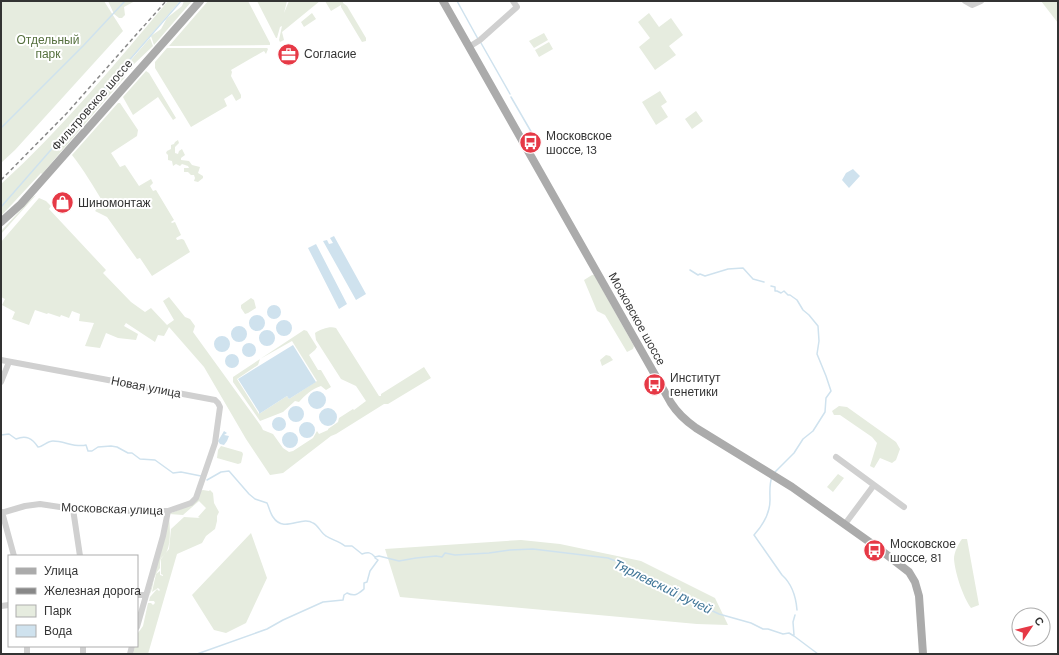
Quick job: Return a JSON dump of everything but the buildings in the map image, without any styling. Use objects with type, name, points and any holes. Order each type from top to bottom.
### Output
[{"type":"main road","name":"Фильтровское шоссе","points":[[1,222],[14,211],[200,1]]},
{"type":"main road","name":"Московское шоссе","points":[[443,1],[678,413],[691,425],[777,477],[845,524],[909,572],[915,582],[919,596],[923,654]]},
{"type":"street","points":[[469,47],[480,40],[517,7],[513,1]]},
{"type":"street","points":[[965,1],[972,5],[981,1]]},
{"type":"street","points":[[1,227],[14,211]]},
{"type":"street","name":"Новая улица","points":[[1,360],[216,401],[220,407],[215,443],[204,473]]},
{"type":"street","points":[[1,382],[9,362]]},
{"type":"street","points":[[836,457],[904,507]]},
{"type":"street","name":"Московская улица","points":[[2,512],[18,507],[36,504],[73,509],[168,511],[194,501],[204,473]]},
{"type":"street","points":[[845,524],[874,485]]},
{"type":"street","points":[[73,509],[80,555]]},
{"type":"street","points":[[138,623],[163,536],[168,511]]},
{"type":"street","points":[[2,512],[14,555]]},
{"type":"street","points":[[138,595],[145,595]]},
{"type":"green space","name":"Отдельный парк","points":[[1,1],[104,1],[123,31],[15,150],[1,163]]},
{"type":"green space","points":[[108,1],[135,1],[124,7],[125,15],[122,18],[119,18],[114,14]]},
{"type":"green space","points":[[168,1],[180,1],[84,112],[85,113],[150,38],[153,46],[133,65],[132,69],[130,69],[124,76],[125,77],[42,174],[41,173],[1,216],[1,184],[67,119]]},
{"type":"green space","points":[[184,1],[192,1],[154,45],[151,36],[161,29],[167,18],[182,6]]},
{"type":"green space","points":[[208,1],[248,1],[270,45],[169,46]]},
{"type":"green space","points":[[257,1],[287,1],[284,13],[289,1],[320,1],[282,32],[284,40],[280,42],[279,40],[282,26],[280,27],[276,38]]},
{"type":"green space","points":[[325,1],[343,1],[366,38],[366,41],[362,42],[341,5],[331,11]]},
{"type":"green space","points":[[1041,1],[1058,1],[1058,23]]},
{"type":"green space","points":[[312,13],[316,19],[304,27],[301,22]]},
{"type":"green space","points":[[649,13],[659,27],[671,18],[683,35],[669,46],[676,55],[655,70],[639,47],[650,38],[638,22]]},
{"type":"green space","points":[[544,33],[548,40],[534,48],[529,41]]},
{"type":"green space","points":[[549,42],[553,49],[539,57],[535,50]]},
{"type":"green space","points":[[167,48],[268,49],[266,54],[264,51],[231,70],[231,76],[241,95],[241,98],[236,101],[232,94],[224,99],[227,106],[191,127],[155,68],[155,62]]},
{"type":"green space","points":[[146,71],[149,73],[176,118],[173,120],[158,97],[133,115],[124,99],[123,97]]},
{"type":"green space","points":[[660,91],[667,102],[661,106],[668,117],[656,125],[642,102]]},
{"type":"green space","points":[[118,103],[120,103],[138,130],[137,136],[111,153],[120,167],[125,165],[139,186],[151,179],[153,183],[150,186],[153,191],[156,190],[174,220],[171,222],[175,222],[181,235],[176,238],[177,240],[184,240],[190,252],[152,276],[140,258],[137,259],[107,217],[95,211],[103,202],[72,155]]},
{"type":"green space","points":[[696,111],[703,121],[692,129],[685,119]]},
{"type":"green space","points":[[178,140],[179,143],[175,147],[175,153],[178,154],[182,149],[185,155],[181,158],[181,160],[189,161],[192,165],[200,167],[198,173],[203,176],[203,178],[198,182],[194,181],[194,175],[184,172],[184,168],[189,168],[188,166],[182,164],[180,166],[176,164],[173,166],[172,161],[168,160],[168,155],[166,153],[167,151],[171,149],[171,145]]},
{"type":"green space","points":[[36,195],[1,234],[1,231]]},
{"type":"green space","points":[[39,198],[46,201],[51,206],[49,209],[106,270],[103,273],[131,302],[145,312],[151,308],[167,325],[174,320],[163,301],[169,297],[185,317],[190,319],[195,326],[193,332],[263,430],[273,434],[283,448],[289,452],[313,438],[317,431],[319,434],[328,430],[338,422],[339,418],[353,409],[354,410],[366,401],[356,386],[341,379],[316,340],[315,333],[323,329],[336,328],[379,396],[424,367],[431,378],[331,436],[283,473],[270,475],[246,439],[204,367],[169,327],[164,336],[158,335],[155,342],[126,323],[124,326],[138,334],[136,340],[118,338],[106,333],[100,348],[85,346],[94,323],[79,321],[80,314],[72,311],[69,318],[35,310],[29,325],[12,319],[15,312],[2,305],[5,299],[1,297],[1,242]]},
{"type":"green space","points":[[594,275],[597,280],[634,346],[633,349],[627,352],[605,315],[597,311],[584,280]]},
{"type":"green space","points":[[251,298],[254,300],[256,308],[245,314],[241,308],[241,305]]},
{"type":"green space","points":[[304,330],[307,331],[317,347],[309,355],[318,370],[321,370],[331,387],[326,390],[321,386],[318,387],[309,392],[299,402],[295,401],[283,412],[260,421],[233,382],[233,377],[260,359],[258,365],[237,379],[259,414],[287,396],[289,399],[317,381],[292,341],[261,358]]},
{"type":"green space","points":[[606,355],[610,356],[613,360],[602,366],[600,360]]},
{"type":"green space","points":[[839,406],[847,407],[896,442],[900,449],[896,460],[892,463],[880,458],[874,468],[870,466],[877,443],[872,437],[840,415],[834,415],[832,411]]},
{"type":"green space","points":[[221,446],[242,452],[241,463],[238,464],[217,458],[218,450]]},
{"type":"green space","points":[[838,474],[844,478],[833,492],[827,487]]},
{"type":"green space","points":[[210,490],[213,493],[214,503],[219,512],[215,529],[206,536],[202,543],[177,554],[148,654],[133,654],[135,647],[138,647],[138,633],[143,626],[148,603],[153,605],[155,603],[154,601],[149,601],[150,597],[157,589],[159,591],[160,590],[158,588],[152,592],[156,574],[160,571],[160,575],[163,576],[161,574],[161,559],[169,549],[171,529],[184,517],[200,518],[198,517],[206,508],[199,501],[183,515],[169,514],[193,504],[199,491]]},
{"type":"green space","points":[[169,517],[170,534],[167,551],[161,559],[160,568],[155,575],[149,596]]},
{"type":"green space","points":[[251,533],[267,578],[246,623],[226,633],[214,630],[192,595]]},
{"type":"green space","points":[[962,539],[967,539],[979,605],[971,608],[962,591],[954,559]]},
{"type":"green space","points":[[521,540],[560,544],[641,561],[715,598],[728,625],[697,624],[400,597],[385,549]]},
{"type":"water","points":[[853,169],[860,176],[849,188],[842,180],[846,173]]},
{"type":"water","points":[[334,236],[366,294],[356,300],[323,241],[327,240],[329,244],[333,243],[330,238]]},
{"type":"water","points":[[316,244],[347,304],[339,309],[308,248]]},
{"type":"water","points":[[271,305],[277,305],[281,309],[281,315],[277,319],[271,319],[267,315],[267,309]]},
{"type":"water","points":[[257,315],[264,320],[265,323],[260,330],[257,331],[250,326],[249,323],[254,316]]},
{"type":"water","points":[[284,320],[291,325],[292,328],[287,335],[284,336],[277,331],[276,328],[281,321]]},
{"type":"water","points":[[239,326],[246,331],[247,334],[242,341],[239,342],[232,337],[231,334],[236,327]]},
{"type":"water","points":[[267,330],[274,335],[275,338],[270,345],[267,346],[260,341],[259,338],[264,331]]},
{"type":"water","points":[[222,336],[229,341],[230,344],[225,351],[222,352],[215,347],[214,344],[219,337]]},
{"type":"water","points":[[246,343],[252,343],[256,347],[256,353],[252,357],[246,357],[242,353],[242,347]]},
{"type":"water","points":[[293,345],[316,382],[289,399],[287,396],[259,414],[238,379]]},
{"type":"water","points":[[229,354],[235,354],[239,358],[239,364],[235,368],[229,368],[225,364],[225,358]]},
{"type":"water","points":[[317,391],[323,394],[326,400],[323,406],[317,409],[311,406],[308,400],[311,394]]},
{"type":"water","points":[[296,406],[303,411],[304,414],[299,421],[296,422],[289,417],[288,414],[293,407]]},
{"type":"water","points":[[328,408],[334,411],[337,417],[334,423],[328,426],[322,423],[319,417],[322,411]]},
{"type":"water","points":[[276,417],[282,417],[286,421],[286,427],[282,431],[276,431],[272,427],[272,421]]},
{"type":"water","points":[[307,422],[314,427],[315,430],[310,437],[307,438],[300,433],[299,430],[304,423]]},
{"type":"water","points":[[224,431],[227,433],[224,435],[229,436],[224,445],[220,444],[218,441]]},
{"type":"water","points":[[290,432],[297,437],[298,440],[293,447],[290,448],[283,443],[282,440],[287,433]]},
{"type":"waterway","points":[[1,128],[83,46],[125,1]]},
{"type":"waterway","points":[[1,207],[181,1]]},
{"type":"waterway","points":[[457,1],[478,39]]},
{"type":"waterway","points":[[481,43],[510,94]]},
{"type":"waterway","points":[[511,97],[533,135]]},
{"type":"waterway","points":[[690,270],[698,275],[700,274],[705,276],[728,269],[743,268],[753,279],[764,282]]},
{"type":"waterway","points":[[771,286],[775,287],[775,291],[781,293],[784,291],[797,300],[803,310],[818,326],[819,341],[817,354],[831,391],[826,398],[825,412],[813,431],[803,439],[794,453],[775,472]]},
{"type":"waterway","name":"Тярлевский ручей","points":[[1,435],[9,434],[16,439],[26,437],[33,441],[38,447],[53,441],[78,446],[86,445],[88,451],[92,451],[98,447],[117,447],[128,453],[132,453],[140,459],[155,460],[173,473],[181,472],[201,476]]},
{"type":"waterway","name":"Тярлевский ручей","points":[[207,480],[221,472],[229,471],[249,494],[255,499],[267,503],[277,522],[288,524],[309,521],[315,524],[324,535],[345,546],[352,546],[362,554],[369,553],[375,557],[379,556],[399,561],[436,556],[442,557],[445,553],[455,555],[533,549],[608,558],[621,563],[667,590],[687,597],[719,614],[751,623],[763,629],[768,629],[783,634],[789,633],[818,654]]},
{"type":"waterway","points":[[772,477],[770,485],[769,510],[763,523],[754,535],[791,587],[796,600],[797,610]]},
{"type":"waterway","points":[[197,654],[267,629],[323,602],[343,600],[344,595],[347,593],[352,595],[358,594],[364,589],[364,583],[367,582],[370,571],[378,560],[375,558]]},
{"type":"waterway","points":[[794,635],[793,622],[795,615]]},
{"type":"railway","points":[[1,180],[67,113],[166,1]]},
{"type":"place","name":"Согласие","points":[[288,54]]},
{"type":"place","name":"Московское шоссе, 13","points":[[530,143]]},
{"type":"place","name":"Шиномонтаж","points":[[62,203]]},
{"type":"place","name":"Институт генетики","points":[[655,385]]},
{"type":"place","name":"Московское шоссе, 81","points":[[875,551]]}]
